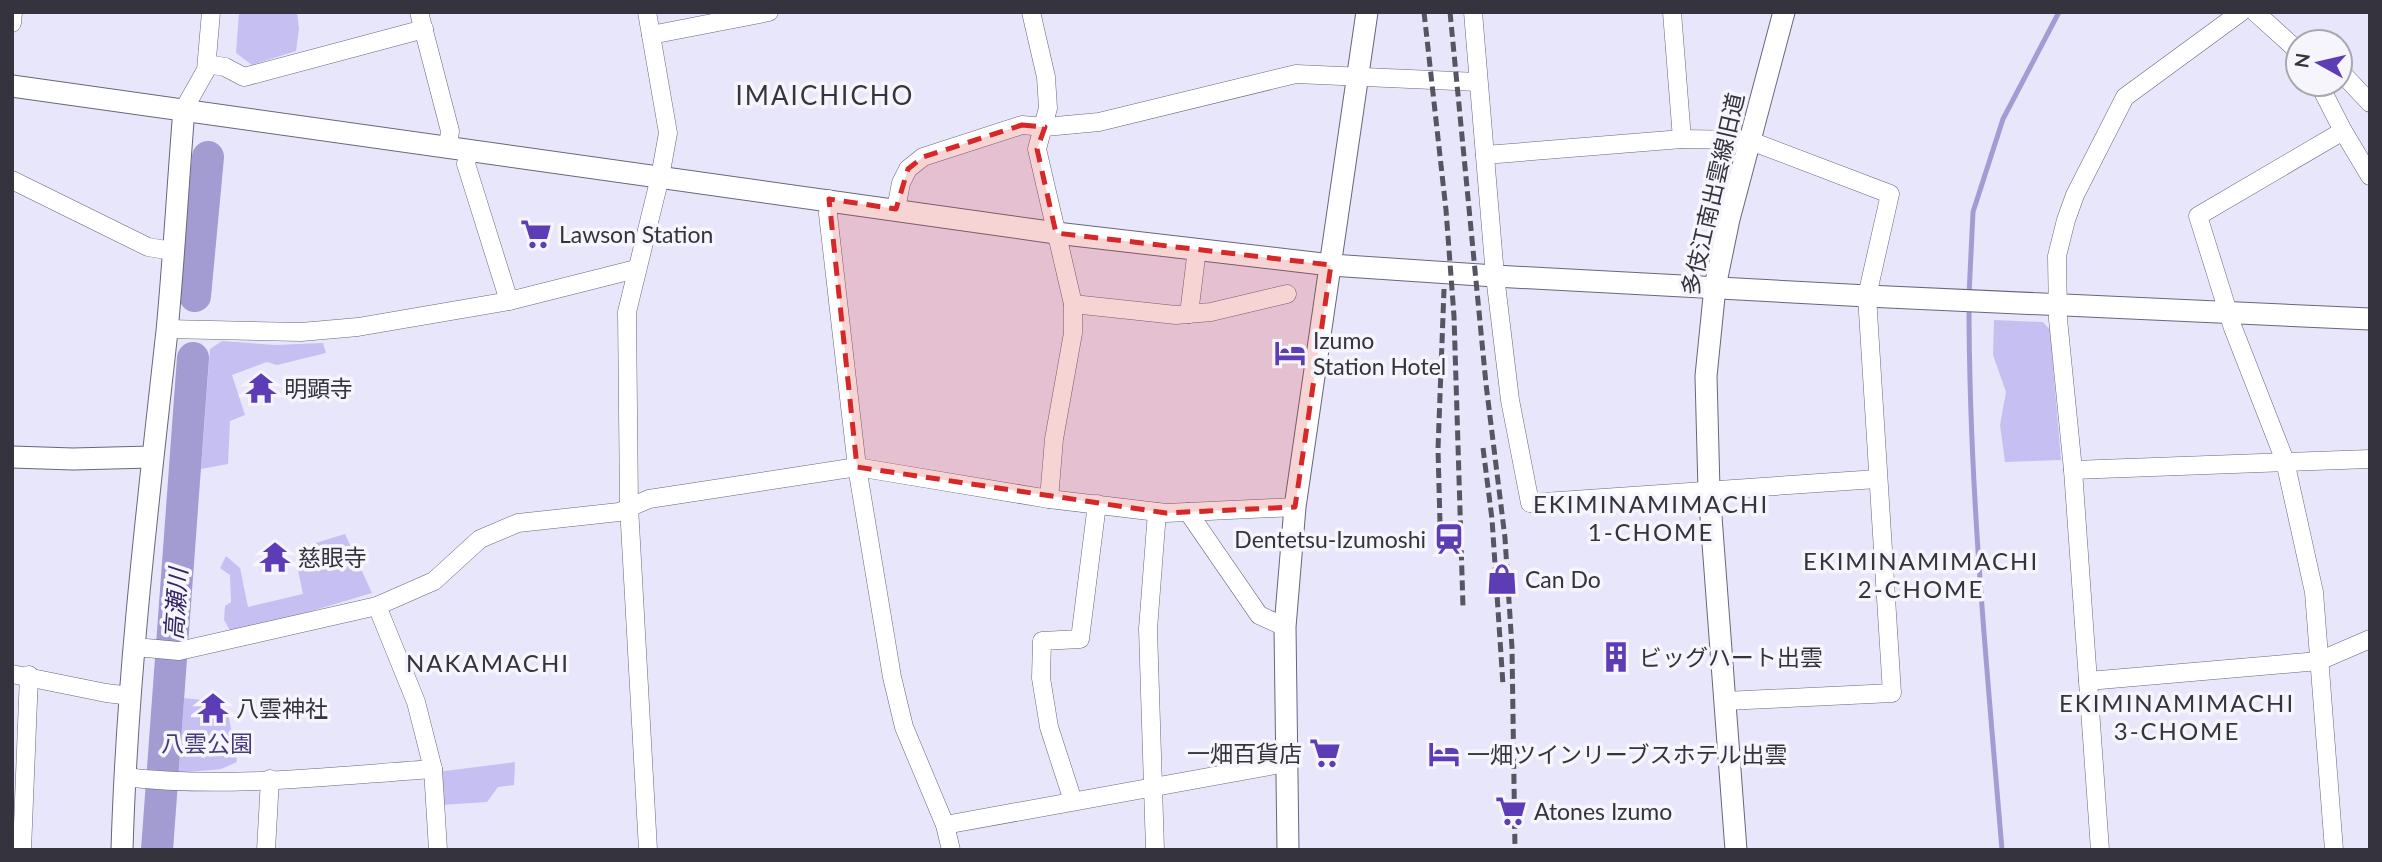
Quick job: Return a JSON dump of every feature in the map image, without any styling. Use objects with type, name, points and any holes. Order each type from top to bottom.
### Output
[{"type":"street","points":[[12,23],[13,12]]},
{"type":"street","points":[[122,850],[124,777],[151,457],[167,329],[184,108],[206,70],[211,12]]},
{"type":"street","points":[[647,12],[668,133],[627,312],[629,506],[648,850]]},
{"type":"street","points":[[651,35],[769,12]]},
{"type":"street","points":[[1031,12],[1046,77],[1048,108],[1037,149],[1073,304],[1073,333],[1054,439],[1049,499]]},
{"type":"street","points":[[1288,850],[1284,627],[1295,507],[1367,12]]},
{"type":"street","points":[[1473,12],[1495,276],[1510,400],[1530,503],[1877,479]]},
{"type":"street","points":[[1672,12],[1682,139]]},
{"type":"street","name":"多伎江南出雲線旧道","points":[[1736,850],[1709,490],[1706,376],[1715,287],[1748,140],[1784,12]]},
{"type":"street","points":[[2100,850],[2073,470],[2057,303],[2057,256],[2075,195],[2125,97],[2241,12]]},
{"type":"street","points":[[2255,12],[2284,38]]},
{"type":"street","points":[[207,64],[225,67],[244,77],[422,21],[450,131],[467,164],[509,300]]},
{"type":"street","points":[[896,209],[901,183],[908,169],[923,157],[1022,125],[1045,127],[1099,122],[1296,74],[1478,82]]},
{"type":"street","points":[[12,86],[184,108],[1056,233],[1331,265],[1867,296],[2370,319]]},
{"type":"street","points":[[2354,86],[2370,103]]},
{"type":"street","points":[[2326,98],[2370,176]]},
{"type":"street","points":[[2334,850],[2314,592],[2286,461],[2227,311],[2198,216],[2343,131]]},
{"type":"street","points":[[1485,155],[1682,139],[1748,140],[1889,194],[1867,296],[1892,693],[1725,701]]},
{"type":"street","points":[[12,180],[148,247],[172,251]]},
{"type":"street","points":[[829,199],[828,215],[857,467],[892,677],[904,727],[945,825],[951,850]]},
{"type":"street","points":[[1189,314],[1197,249]]},
{"type":"street","points":[[167,329],[301,332],[358,327],[509,300],[636,269]]},
{"type":"street","points":[[1073,304],[1176,315],[1211,312],[1287,294]]},
{"type":"street","points":[[12,457],[151,457]]},
{"type":"street","points":[[2073,470],[2370,459]]},
{"type":"street","points":[[135,647],[180,651],[377,606],[434,581],[481,539],[518,523],[619,512],[649,499],[857,467],[1049,499],[1157,512],[1295,507]]},
{"type":"street","points":[[1073,801],[1049,727],[1041,678],[1042,641],[1080,639],[1097,504]]},
{"type":"street","points":[[1155,850],[1148,629],[1157,512]]},
{"type":"street","points":[[1188,512],[1259,615],[1284,627]]},
{"type":"street","points":[[377,606],[416,702],[433,769],[438,850]]},
{"type":"street","points":[[2088,681],[2319,661],[2370,639]]},
{"type":"street","points":[[22,850],[21,675],[131,696]]},
{"type":"street","points":[[945,825],[1286,763]]},
{"type":"street","points":[[124,777],[172,782],[433,769]]},
{"type":"street","points":[[266,850],[270,779]]},
{"type":"highlighted area","points":[[1022,125],[1045,127],[1037,149],[1056,233],[1331,265],[1295,507],[1166,513],[857,467],[829,199],[896,209],[908,169],[923,157]]},
{"type":"green space","points":[[239,12],[297,12],[299,29],[296,51],[252,65],[236,53]]},
{"type":"green space","points":[[1994,320],[2043,322],[2050,330],[2061,460],[2005,462],[2000,425],[2006,392],[1993,355]]},
{"type":"green space","points":[[222,341],[275,345],[323,343],[326,353],[277,365],[267,362],[232,375],[245,415],[230,421],[228,464],[201,469],[210,349]]},
{"type":"green space","points":[[345,534],[372,593],[231,632],[224,620],[225,606],[231,602],[230,575],[220,568],[226,556],[240,568],[248,607],[303,594],[298,570],[316,564],[316,543]]},
{"type":"green space","name":"八雲公園","points":[[184,698],[203,700],[229,718],[237,762],[221,769],[179,773]]},
{"type":"green space","points":[[515,762],[514,785],[498,787],[487,802],[440,805],[437,772]]},
{"type":"waterway","points":[[1969,295],[1973,212],[2003,119],[2059,12]]},
{"type":"waterway","name":"高瀬川","points":[[195,296],[208,157]]},
{"type":"waterway","points":[[1969,305],[1975,510],[2002,850]]},
{"type":"waterway","name":"高瀬川","points":[[157,850],[193,358]]},
{"type":"railway","points":[[1424,12],[1446,210],[1454,316],[1463,607]]},
{"type":"railway","points":[[1450,12],[1486,384],[1505,538],[1512,648],[1515,850]]},
{"type":"railway","points":[[1440,523],[1438,449],[1444,289]]},
{"type":"railway","points":[[1483,448],[1492,519],[1503,685]]},
{"type":"place","name":"Lawson Station","points":[[536,234]]},
{"type":"place","name":"Izumo Station Hotel","points":[[1290,353]]},
{"type":"place","name":"明顕寺","points":[[261,388]]},
{"type":"place","name":"Dentetsu-Izumoshi","points":[[1449,539]]},
{"type":"place","name":"慈眼寺","points":[[275,557]]},
{"type":"place","name":"Can Do","points":[[1502,579]]},
{"type":"place","name":"ビッグハート出雲","points":[[1616,657]]},
{"type":"place","name":"八雲神社","points":[[213,708]]},
{"type":"place","name":"一畑百貨店","points":[[1325,753]]},
{"type":"place","name":"一畑ツインリーブスホテル出雲","points":[[1444,754]]},
{"type":"place","name":"Atones Izumo","points":[[1511,811]]},
{"type":"district","name":"IMAICHICHO","points":[[825,95]]},
{"type":"district","name":"EKIMINAMIMACHI 1-CHOME","points":[[1651,517]]},
{"type":"district","name":"EKIMINAMIMACHI 2-CHOME","points":[[1921,574]]},
{"type":"district","name":"NAKAMACHI","points":[[488,662]]},
{"type":"district","name":"EKIMINAMIMACHI 3-CHOME","points":[[2177,716]]}]
